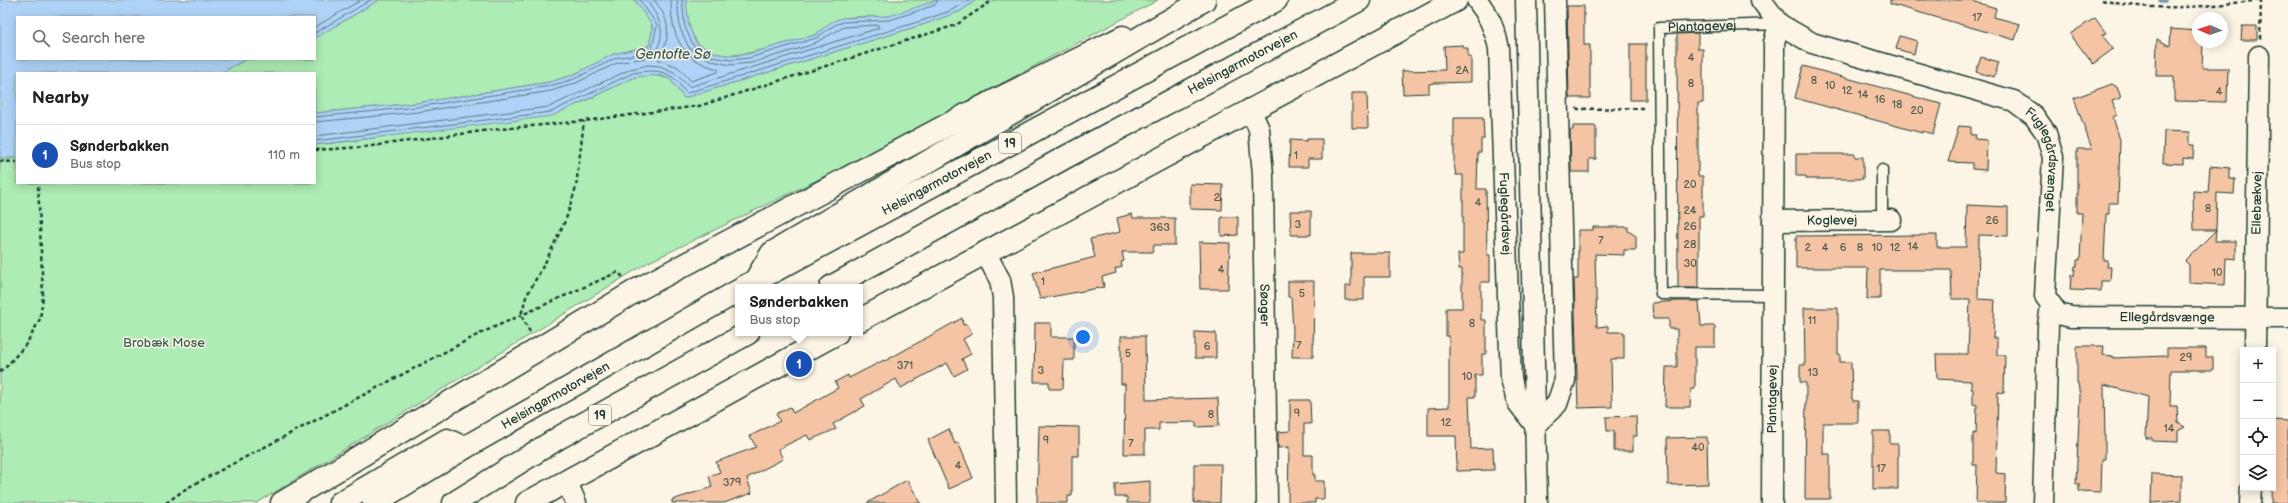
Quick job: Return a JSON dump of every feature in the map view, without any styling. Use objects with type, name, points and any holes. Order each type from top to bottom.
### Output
[{"type":"main road","points":[[282,503],[637,290],[968,114],[1198,0]]},
{"type":"main road","points":[[748,284],[772,253],[1204,0]]},
{"type":"main road","name":"Helsingørmotorvejen","points":[[750,284],[1276,0]]},
{"type":"main road","name":"Helsingørmotorvejen","points":[[836,284],[1064,158],[1359,0]]},
{"type":"main road","points":[[863,318],[1250,109],[1456,0]]},
{"type":"main road","name":"Helsingørmotorvejen","points":[[374,503],[464,448],[735,292]]},
{"type":"main road","name":"19","points":[[454,503],[560,437],[743,336]]},
{"type":"main road","points":[[527,503],[832,336]]},
{"type":"main road","points":[[340,503],[447,440],[464,448]]},
{"type":"street","name":"Fuglegårdsvej","points":[[1477,0],[1489,15],[1495,30],[1499,48],[1511,379],[1518,403],[1535,425]]},
{"type":"street","name":"Fuglegårdsvej","points":[[1526,0],[1537,503]]},
{"type":"street","points":[[1535,425],[1557,404],[1565,380],[1555,0]]},
{"type":"street","name":"Fuglegårdsvænget","points":[[1761,0],[1779,24],[1812,43],[2014,101],[2034,116],[2046,132],[2053,157],[2045,296],[2051,306],[2048,326],[2043,503]]},
{"type":"street","name":"Plantagevej","points":[[1772,503],[1774,44],[1779,24]]},
{"type":"street","name":"Ellebækvej","points":[[2255,347],[2259,56]]},
{"type":"street","name":"Søager","points":[[1250,109],[1259,129],[1263,175],[1267,503]]},
{"type":"street","name":"Koglevej","points":[[1773,221],[1887,220]]},
{"type":"street","points":[[985,252],[1000,280],[1003,297],[1006,503]]},
{"type":"street","name":"Ellegårdsvænge","points":[[2051,306],[2058,314],[2071,317],[2288,318]]},
{"type":"street","points":[[567,482],[576,503]]},
{"type":"street","points":[[2250,503],[2251,491]]},
{"type":"lane","name":"Plantagevej","points":[[1772,295],[1661,294],[1659,28],[1779,24]]},
{"type":"lane","points":[[1882,170],[1887,220]]},
{"type":"path","points":[[316,150],[364,147],[490,130],[584,121],[699,106],[956,25],[993,0]]},
{"type":"path","points":[[2102,0],[2144,8],[2180,8],[2261,0],[2259,56]]},
{"type":"path","points":[[1558,110],[1660,107]]},
{"type":"path","points":[[530,333],[521,314],[526,297],[547,259],[566,219],[576,187],[584,121]]},
{"type":"path","points":[[0,162],[16,162]]},
{"type":"path","points":[[0,372],[28,343],[40,319],[43,296],[38,184]]},
{"type":"path","points":[[166,503],[187,488],[387,381],[521,314],[618,272],[637,290]]},
{"type":"green space","points":[[379,0],[635,0],[650,21],[652,31],[649,46],[614,54],[573,75],[550,82],[417,103],[316,113],[316,72],[222,72],[245,60],[316,60],[316,37]]},
{"type":"green space","points":[[686,0],[938,0],[901,14],[882,17],[852,17],[836,20],[814,35],[805,38],[758,51],[726,55],[713,53],[702,47],[694,37],[688,22]]},
{"type":"green space","name":"Brobæk Mose","points":[[976,0],[1158,0],[862,158],[647,263],[257,503],[0,503],[0,158],[16,158],[16,184],[316,184],[316,145],[360,140],[579,104],[635,77],[649,74],[670,79],[684,98],[925,24],[961,11]]},
{"type":"water","points":[[0,0],[379,0],[316,37],[316,16],[16,16],[16,60],[245,60],[222,72],[16,72],[16,158],[0,158]]},
{"type":"water","name":"Gentofte Sø","points":[[635,0],[686,0],[689,26],[696,43],[715,53],[731,56],[748,54],[815,35],[833,21],[842,18],[889,16],[938,0],[976,0],[961,11],[925,24],[684,98],[670,79],[658,75],[635,77],[552,116],[316,145],[316,113],[417,103],[550,82],[573,75],[614,54],[649,46],[653,27]]},
{"type":"building","points":[[1890,0],[1969,0],[1996,8],[1994,17],[2020,24],[2015,40],[1890,4]]},
{"type":"building","points":[[1567,6],[1584,6],[1584,45],[1590,45],[1590,98],[1569,98]]},
{"type":"building","points":[[2095,18],[2106,33],[2102,35],[2113,49],[2093,64],[2070,34]]},
{"type":"building","points":[[2242,26],[2257,26],[2257,40],[2241,40]]},
{"type":"building","points":[[2171,29],[2192,31],[2192,48],[2203,48],[2202,68],[2228,68],[2227,102],[2174,101],[2174,76],[2156,76],[2157,39],[2170,46]]},
{"type":"building","points":[[1698,33],[1698,49],[1703,49],[1703,103],[1698,103],[1698,176],[1703,176],[1703,216],[1699,216],[1699,288],[1678,288],[1677,34]]},
{"type":"building","points":[[1900,36],[1917,41],[1914,54],[1896,49]]},
{"type":"building","points":[[1630,44],[1646,44],[1646,100],[1630,100]]},
{"type":"building","points":[[1463,45],[1463,48],[1468,48],[1468,57],[1471,57],[1471,82],[1429,84],[1429,93],[1403,94],[1402,71],[1445,70],[1444,46]]},
{"type":"building","points":[[1981,57],[1999,62],[1994,77],[1976,72]]},
{"type":"building","points":[[1803,66],[1941,104],[1933,134],[1922,131],[1922,133],[1795,98]]},
{"type":"building","points":[[2112,84],[2117,87],[2121,98],[2112,101],[2117,115],[2113,117],[2120,140],[2118,203],[2109,203],[2109,214],[2106,214],[2104,261],[2108,261],[2107,267],[2111,267],[2110,281],[2101,281],[2101,291],[2070,290],[2071,275],[2074,275],[2077,260],[2080,260],[2082,213],[2077,213],[2077,149],[2092,149],[2074,98]]},
{"type":"building","points":[[1352,93],[1367,93],[1368,128],[1352,128]]},
{"type":"building","points":[[1454,118],[1483,118],[1484,139],[1481,139],[1481,152],[1478,152],[1477,189],[1486,189],[1487,255],[1490,255],[1490,282],[1481,282],[1481,320],[1486,320],[1486,354],[1482,354],[1482,375],[1475,375],[1475,397],[1469,397],[1471,449],[1493,448],[1494,470],[1457,471],[1456,436],[1428,436],[1428,408],[1449,407],[1449,336],[1446,336],[1446,308],[1462,308],[1462,269],[1459,269],[1458,254],[1463,254],[1463,175],[1456,175],[1454,165]]},
{"type":"building","points":[[1573,126],[1596,126],[1596,159],[1589,159],[1589,172],[1571,172],[1570,130],[1573,130]]},
{"type":"building","points":[[1959,126],[1971,127],[1971,135],[1976,135],[1975,139],[1987,140],[1986,170],[1972,169],[1972,163],[1948,162]]},
{"type":"building","points":[[2164,131],[2190,132],[2190,145],[2194,145],[2193,159],[2183,158],[2183,164],[2163,163]]},
{"type":"building","points":[[1307,139],[1322,139],[1322,159],[1308,159],[1308,167],[1289,167],[1290,140],[1307,141]]},
{"type":"building","points":[[1796,154],[1855,154],[1855,157],[1863,157],[1863,179],[1806,179],[1806,176],[1796,176]]},
{"type":"building","points":[[2210,166],[2230,168],[2230,179],[2235,179],[2234,194],[2217,193],[2216,230],[2194,230],[2193,191],[2208,192]]},
{"type":"building","points":[[1190,184],[1223,185],[1222,210],[1190,209]]},
{"type":"building","points":[[1967,205],[2008,207],[2008,236],[1979,235],[1978,299],[1995,300],[1993,338],[1997,338],[1997,355],[2005,355],[2004,393],[1998,392],[1996,473],[2006,474],[2005,503],[1976,503],[1977,465],[1973,465],[1973,433],[1976,434],[1977,405],[1973,404],[1973,389],[1971,389],[1971,381],[1937,379],[1936,354],[1968,354],[1970,299],[1952,299],[1951,270],[1880,270],[1880,299],[1867,299],[1868,268],[1796,268],[1796,236],[1937,235],[1937,247],[1966,247]]},
{"type":"building","points":[[1290,211],[1311,211],[1311,235],[1291,235]]},
{"type":"building","points":[[1132,214],[1133,218],[1175,218],[1175,245],[1154,245],[1153,252],[1122,252],[1124,261],[1121,262],[1122,267],[1115,269],[1116,273],[1102,277],[1104,287],[1040,299],[1033,273],[1095,257],[1090,239],[1120,232],[1117,218]]},
{"type":"building","points":[[1221,217],[1238,217],[1238,235],[1221,236]]},
{"type":"building","points":[[1593,227],[1628,227],[1628,231],[1636,236],[1636,250],[1624,250],[1624,255],[1595,254],[1597,327],[1608,326],[1608,332],[1624,332],[1624,359],[1611,359],[1612,407],[1578,408],[1574,279],[1578,279],[1578,230],[1593,230]]},
{"type":"building","points":[[2216,230],[2215,241],[2236,241],[2236,259],[2226,258],[2225,285],[2189,283],[2189,265],[2185,261]]},
{"type":"building","points":[[1199,242],[1230,243],[1228,289],[1200,289]]},
{"type":"building","points":[[1351,253],[1390,253],[1390,277],[1364,277],[1364,300],[1345,300],[1345,286],[1351,286]]},
{"type":"building","points":[[1288,281],[1314,281],[1313,357],[1292,357],[1293,331],[1291,297],[1288,297]]},
{"type":"building","points":[[1699,301],[1701,326],[1715,326],[1715,347],[1695,347],[1695,389],[1691,389],[1690,407],[1665,407],[1666,367],[1677,367],[1677,329],[1669,329],[1669,319],[1653,319],[1652,303]]},
{"type":"building","points":[[1804,308],[1838,308],[1838,354],[1840,354],[1840,362],[1851,362],[1852,398],[1853,401],[1858,401],[1858,423],[1823,423],[1823,454],[1830,454],[1830,499],[1805,499],[1806,383],[1800,382],[1800,365],[1805,365]]},
{"type":"building","points":[[962,318],[963,325],[966,324],[972,334],[963,339],[971,354],[962,359],[967,369],[954,376],[947,363],[901,388],[896,379],[861,399],[865,406],[833,424],[836,429],[810,440],[807,435],[778,449],[783,459],[747,478],[752,493],[724,503],[672,503],[672,500],[712,487],[709,476],[720,472],[716,462],[756,447],[750,436],[780,421],[776,414],[790,407],[793,413],[838,388],[835,382],[848,375],[849,378],[884,360],[885,361]]},
{"type":"building","points":[[1035,323],[1051,323],[1051,337],[1074,337],[1074,360],[1064,360],[1063,389],[1049,389],[1049,382],[1034,382]]},
{"type":"building","points":[[1195,332],[1216,333],[1216,358],[1195,358]]},
{"type":"building","points":[[1121,336],[1145,336],[1146,400],[1218,398],[1219,426],[1196,427],[1196,422],[1159,423],[1159,430],[1145,430],[1145,454],[1124,454],[1125,384],[1121,384]]},
{"type":"building","points":[[2077,346],[2104,346],[2103,355],[2113,356],[2113,358],[2167,356],[2167,348],[2206,348],[2206,357],[2213,357],[2213,370],[2171,370],[2170,406],[2177,406],[2178,423],[2185,427],[2178,431],[2178,442],[2152,441],[2152,438],[2146,438],[2148,397],[2104,385],[2105,459],[2102,459],[2101,492],[2079,491],[2079,484],[2076,484],[2080,396],[2077,383]]},
{"type":"building","points":[[1290,400],[1310,400],[1311,424],[1304,424],[1304,455],[1313,455],[1313,475],[1315,475],[1315,481],[1324,481],[1324,499],[1315,499],[1315,503],[1288,503],[1289,447],[1278,448],[1278,432],[1290,431]]},
{"type":"building","points":[[1636,416],[1637,436],[1633,436],[1633,451],[1614,451],[1614,431],[1607,431],[1606,417]]},
{"type":"building","points":[[2276,420],[2288,421],[2288,503],[2271,503],[2271,491],[2276,491]]},
{"type":"building","points":[[1039,426],[1079,427],[1079,456],[1072,456],[1072,496],[1068,496],[1068,503],[1037,503]]},
{"type":"building","points":[[949,429],[955,444],[958,442],[973,478],[949,489],[928,440]]},
{"type":"building","points":[[1873,431],[1890,431],[1890,444],[1898,444],[1898,489],[1873,489]]},
{"type":"building","points":[[1707,437],[1708,484],[1668,485],[1667,438]]},
{"type":"building","points":[[1194,464],[1221,464],[1220,503],[1194,503]]},
{"type":"building","points":[[2152,474],[2182,475],[2182,501],[2151,503]]},
{"type":"building","points":[[907,480],[921,503],[867,503]]},
{"type":"building","points":[[1150,481],[1150,503],[1127,503],[1127,497],[1115,497],[1115,484]]},
{"type":"place","name":"Sønderbakken","points":[[799,364]]}]
